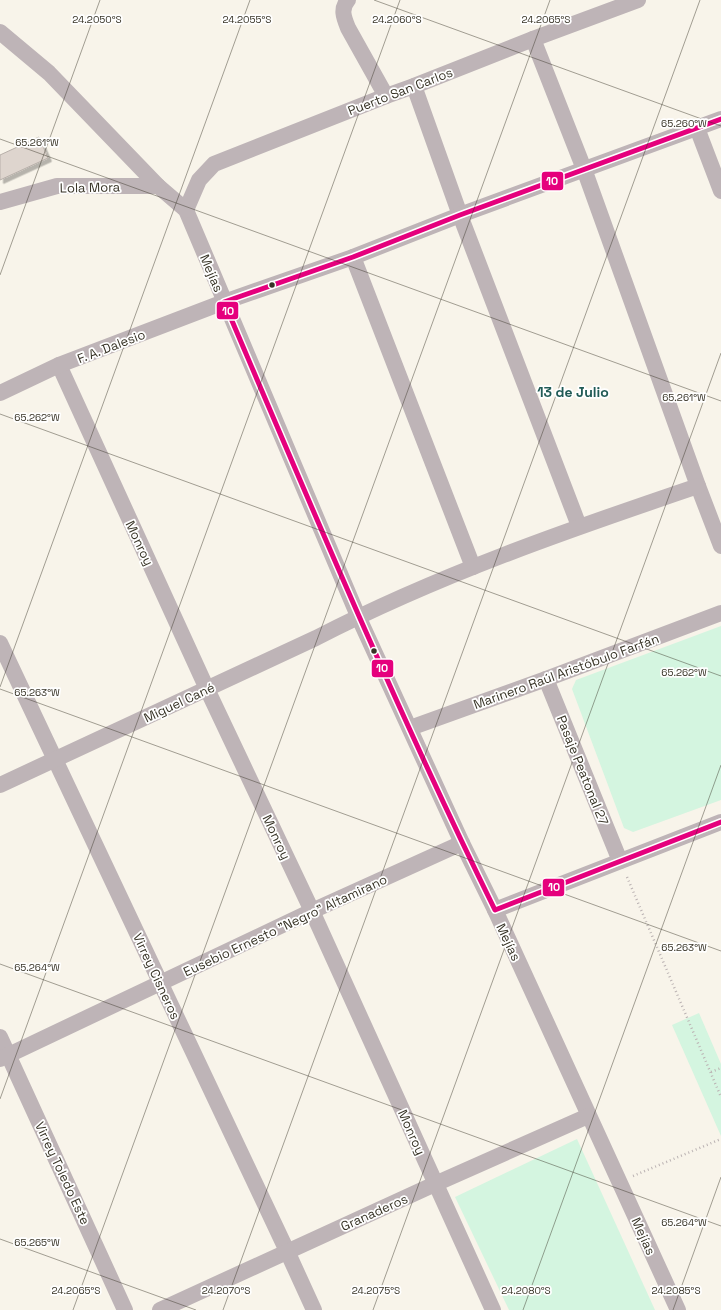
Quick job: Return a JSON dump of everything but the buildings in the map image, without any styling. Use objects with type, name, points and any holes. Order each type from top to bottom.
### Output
[{"type":"street","points":[[348,0],[345,4],[343,16],[348,28],[386,96]]},
{"type":"street","name":"Puerto San Carlos","points":[[186,210],[199,180],[214,164],[533,39],[638,0]]},
{"type":"street","name":"Mejías","points":[[0,32],[54,78],[158,186],[186,210],[358,616],[462,843],[495,910],[678,1310]]},
{"type":"street","points":[[533,39],[584,169],[721,546]]},
{"type":"street","points":[[414,86],[460,215],[579,526]]},
{"type":"street","name":"F. A. Dalesio","points":[[0,394],[59,366],[224,302],[353,257],[460,215],[721,120]]},
{"type":"street","points":[[697,128],[721,191]]},
{"type":"street","name":"Lola Mora","points":[[0,202],[57,186],[158,186]]},
{"type":"street","points":[[353,257],[473,566]]},
{"type":"street","name":"Monroy","points":[[59,366],[207,689],[312,911],[493,1310]]},
{"type":"street","name":"Miguel Cané","points":[[0,785],[316,638],[358,616],[473,566],[579,526],[698,486]]},
{"type":"street","name":"Marinero Raúl Aristóbulo Farfán","points":[[410,728],[546,679],[721,613]]},
{"type":"street","name":"Virrey Cisneros","points":[[0,643],[314,1310]]},
{"type":"street","name":"Pasaje Peatonal 27","points":[[546,679],[620,861]]},
{"type":"street","points":[[495,910],[721,822]]},
{"type":"street","name":"Eusebio Ernesto \"Negro\" Altamirano","points":[[4,1057],[312,911],[462,843]]},
{"type":"street","name":"Virrey Toledo Este","points":[[0,1037],[4,1057],[125,1310]]},
{"type":"street","name":"Granaderos","points":[[160,1310],[287,1251],[588,1116]]},
{"type":"path","points":[[620,861],[721,1097]]},
{"type":"path","points":[[711,1072],[721,1068]]},
{"type":"path","points":[[620,1182],[721,1139]]},
{"type":"green space","points":[[721,626],[721,800],[633,832],[624,828],[572,689],[576,680]]},
{"type":"green space","points":[[699,1013],[721,1064],[721,1136],[672,1025]]},
{"type":"green space","points":[[577,1139],[655,1310],[509,1310],[455,1197]]},
{"type":"transit line","name":"10","points":[[721,119],[460,215],[353,257],[224,302],[322,532],[389,684],[495,910],[721,822]]},
{"type":"district","name":"13 de Julio","points":[[573,392]]}]
